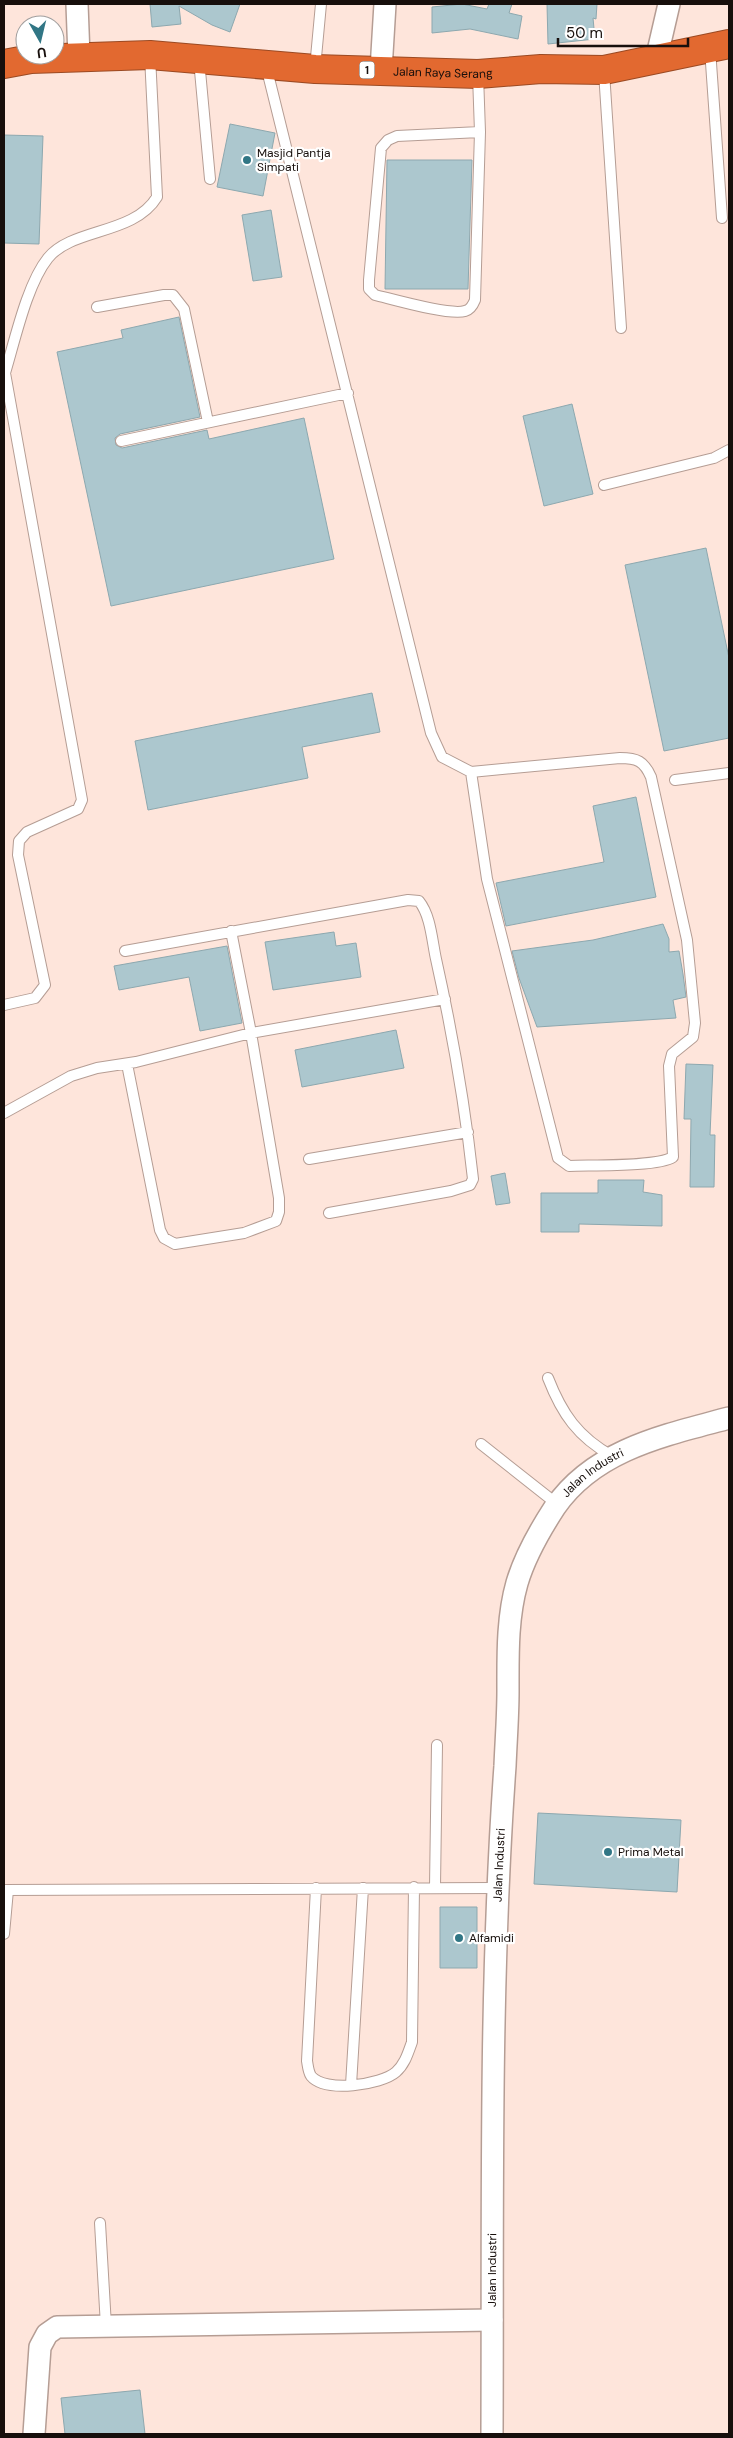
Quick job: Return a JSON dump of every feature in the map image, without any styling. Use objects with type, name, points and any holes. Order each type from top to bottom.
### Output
[{"type":"highway","name":"Jalan Raya Serang","points":[[4,64],[31,59],[150,55],[315,69],[478,74],[541,70],[604,70],[720,46]]},
{"type":"street","points":[[77,4],[78,57]]},
{"type":"street","points":[[381,70],[385,4]]},
{"type":"street","points":[[656,60],[669,4]]},
{"type":"street","name":"Jalan Industri","points":[[492,2434],[496,1888],[513,1605],[522,1570],[538,1534],[557,1504],[584,1476],[612,1456],[652,1441],[729,1418]]},
{"type":"street","points":[[34,2434],[40,2347],[47,2334],[56,2327],[492,2320]]},
{"type":"lane","points":[[315,69],[321,4]]},
{"type":"lane","points":[[720,46],[722,218]]},
{"type":"lane","points":[[4,1005],[35,998],[45,985],[18,854],[19,841],[27,832],[78,809],[82,800],[4,373],[26,304],[49,257],[62,247],[133,219],[149,209],[157,197],[150,55]]},
{"type":"lane","points":[[198,59],[210,180]]},
{"type":"lane","points":[[266,65],[430,733],[442,757],[471,772],[632,758],[646,765],[652,776],[687,940],[695,1023],[693,1037],[672,1054],[669,1066],[673,1157],[670,1160],[569,1166],[558,1158],[487,879],[471,772]]},
{"type":"lane","points":[[604,70],[621,328]]},
{"type":"lane","points":[[478,74],[480,132],[475,300],[472,306],[465,311],[451,312],[375,295],[369,289],[369,280],[381,148],[388,140],[397,136],[480,132]]},
{"type":"lane","points":[[96,306],[164,295],[173,295],[179,301],[184,308],[208,422]]},
{"type":"lane","points":[[122,441],[348,393]]},
{"type":"lane","points":[[604,485],[714,458],[729,450]]},
{"type":"lane","points":[[675,780],[729,773]]},
{"type":"lane","points":[[125,951],[408,900],[419,901],[427,919],[445,999],[468,1132],[472,1178],[470,1185],[451,1191],[329,1213]]},
{"type":"lane","points":[[128,1064],[164,1238],[175,1244],[244,1233],[276,1221],[279,1212],[279,1198],[252,1033],[231,931]]},
{"type":"lane","points":[[4,1113],[70,1076],[97,1068],[128,1064],[252,1033],[445,999]]},
{"type":"lane","points":[[309,1159],[468,1132]]},
{"type":"lane","points":[[548,1378],[567,1418],[592,1445],[612,1456]]},
{"type":"lane","points":[[481,1444],[557,1504]]},
{"type":"lane","points":[[435,1887],[436,1745]]},
{"type":"lane","points":[[316,1888],[308,2071],[312,2077],[323,2083],[351,2085],[384,2081],[405,2062],[412,2042],[414,1887]]},
{"type":"lane","points":[[351,2085],[363,1888]]},
{"type":"lane","points":[[4,1934],[6,1890],[496,1888]]},
{"type":"lane","points":[[100,2223],[106,2326]]},
{"type":"building","points":[[150,4],[240,4],[230,32],[212,25],[179,6],[181,24],[152,27]]},
{"type":"building","points":[[462,4],[487,9],[489,4],[512,4],[509,13],[522,16],[518,39],[470,29],[432,33],[432,7]]},
{"type":"building","points":[[547,4],[597,4],[596,19],[593,18],[595,39],[548,44]]},
{"type":"building","name":"Masjid Pantja Simpati","points":[[230,124],[275,133],[263,196],[217,187]]},
{"type":"building","points":[[4,135],[43,136],[39,244],[4,243]]},
{"type":"building","points":[[387,160],[472,160],[468,289],[385,289]]},
{"type":"building","points":[[271,210],[282,277],[253,281],[242,215]]},
{"type":"building","points":[[179,317],[200,417],[120,434],[115,438],[116,445],[122,448],[207,430],[209,439],[304,418],[334,559],[111,606],[57,352],[123,338],[121,330]]},
{"type":"building","points":[[572,404],[593,494],[544,506],[523,416]]},
{"type":"building","points":[[706,548],[729,658],[729,738],[664,751],[625,565]]},
{"type":"building","points":[[372,693],[380,732],[302,747],[308,778],[148,810],[135,741]]},
{"type":"building","points":[[636,797],[656,897],[506,926],[496,883],[604,862],[593,806]]},
{"type":"building","points":[[663,924],[669,939],[669,952],[679,951],[683,974],[686,997],[673,1000],[676,1018],[537,1027],[519,978],[512,951],[593,940]]},
{"type":"building","points":[[334,932],[336,946],[356,943],[361,977],[273,990],[265,942]]},
{"type":"building","points":[[227,946],[242,1023],[200,1031],[189,977],[119,990],[114,966]]},
{"type":"building","points":[[396,1030],[404,1068],[302,1087],[295,1050]]},
{"type":"building","points":[[686,1064],[713,1065],[710,1135],[715,1135],[714,1187],[690,1187],[691,1119],[684,1119]]},
{"type":"building","points":[[505,1173],[510,1203],[496,1205],[491,1176]]},
{"type":"building","points":[[598,1180],[644,1180],[643,1192],[662,1195],[662,1226],[579,1224],[579,1232],[541,1232],[541,1193],[598,1193]]},
{"type":"building","name":"Prima Metal","points":[[538,1813],[681,1820],[677,1892],[534,1884]]},
{"type":"building","name":"Alfamidi","points":[[440,1907],[477,1907],[477,1968],[440,1968]]},
{"type":"building","points":[[140,2390],[145,2434],[65,2434],[61,2398]]},
{"type":"place","name":"Masjid Pantja Simpati","points":[[247,160]]},
{"type":"place","name":"Prima Metal","points":[[608,1852]]},
{"type":"place","name":"Alfamidi","points":[[459,1938]]}]
